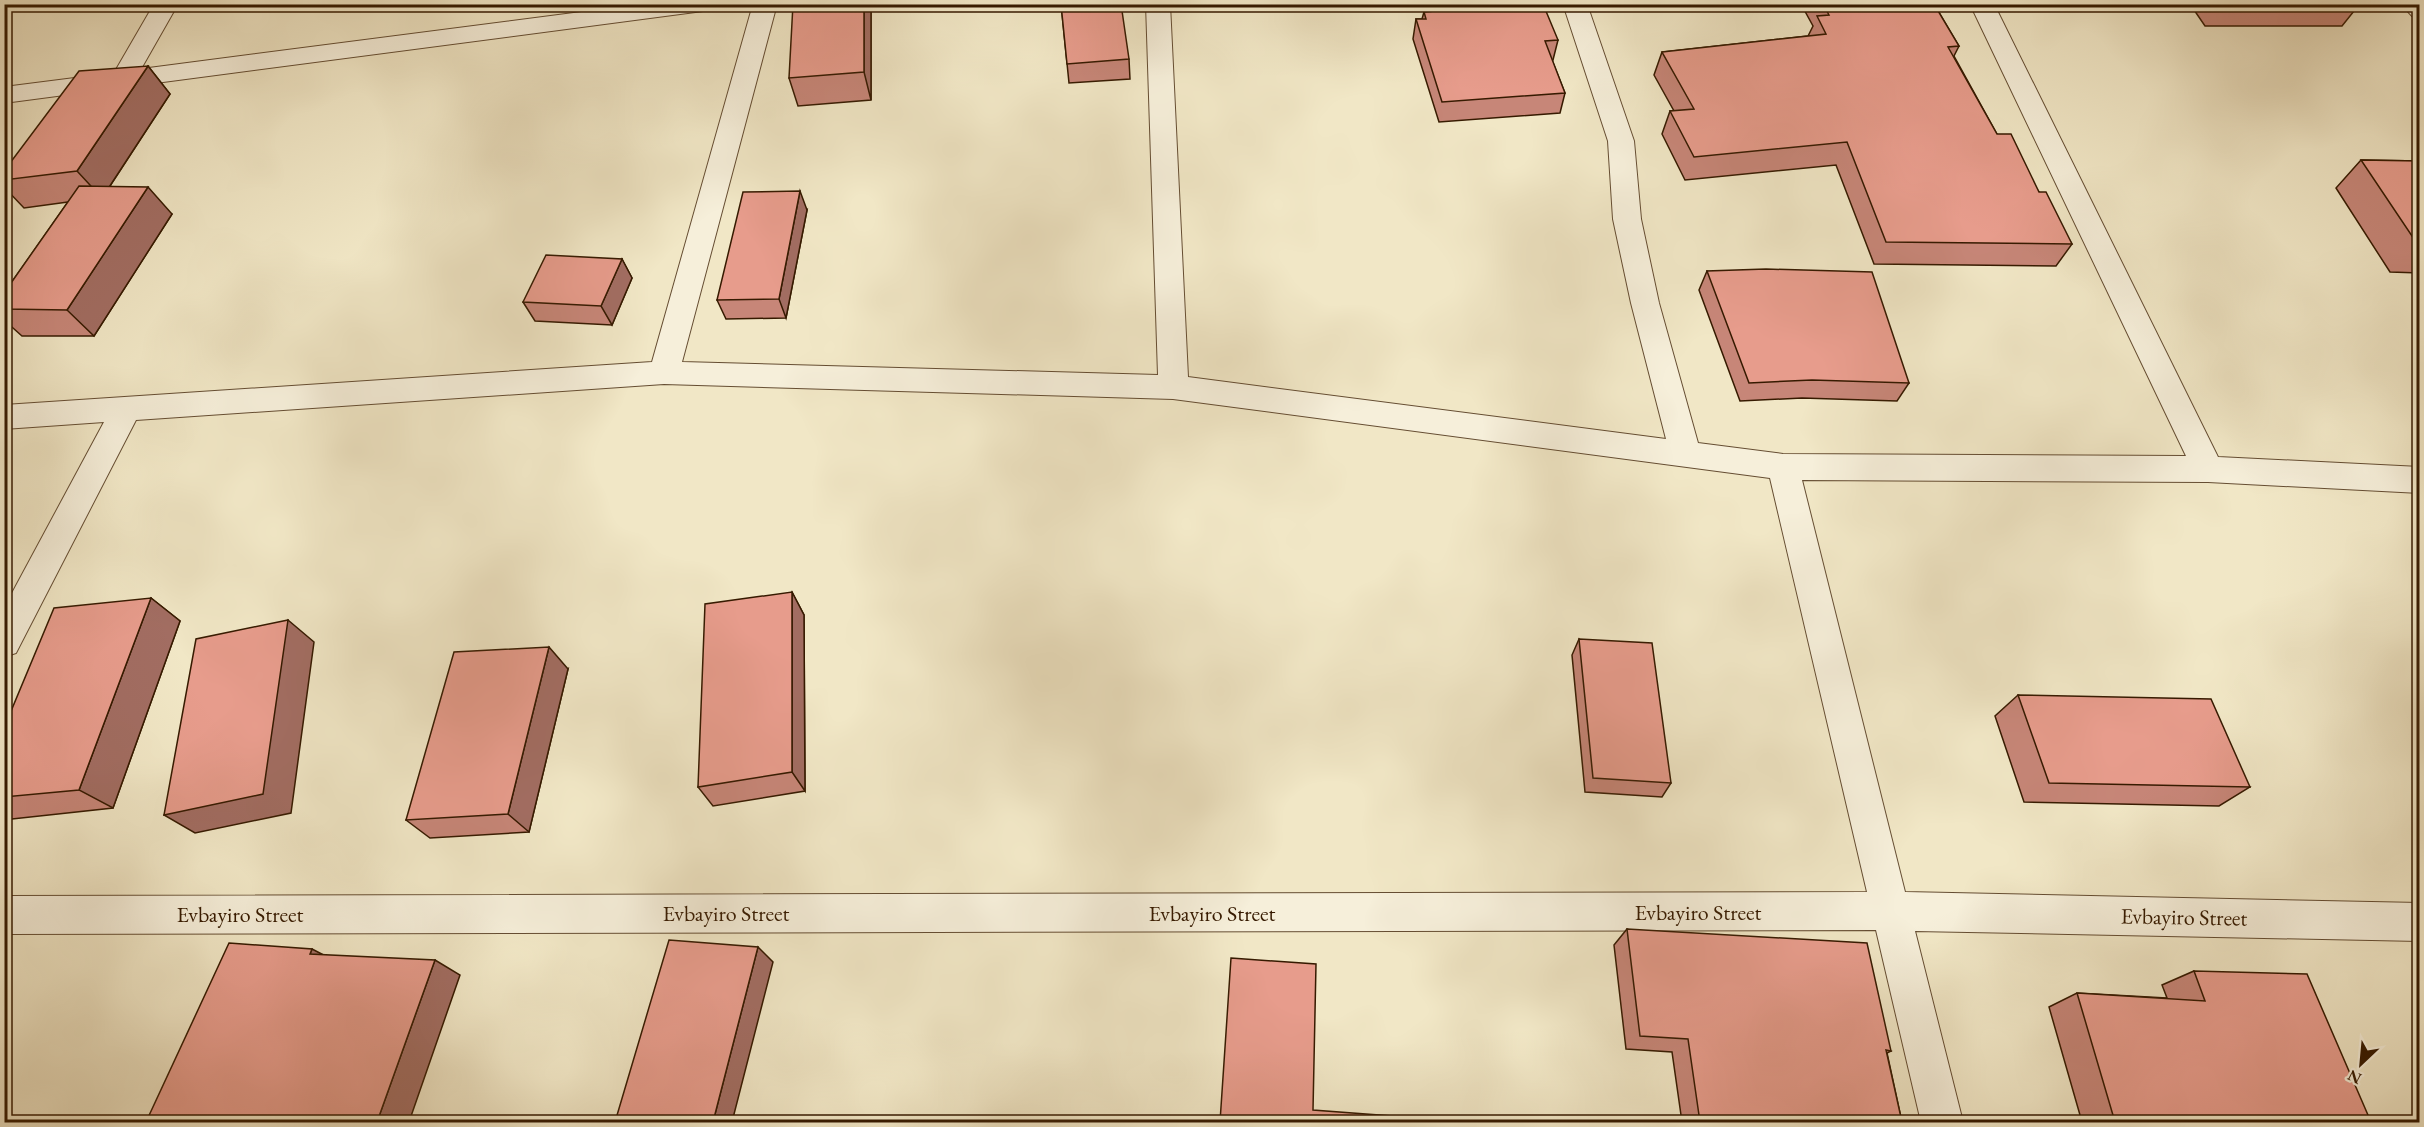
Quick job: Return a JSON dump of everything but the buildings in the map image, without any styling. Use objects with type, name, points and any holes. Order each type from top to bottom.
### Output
[{"type":"street","points":[[122,80],[166,4]]},
{"type":"street","points":[[506,30],[519,4]]},
{"type":"street","points":[[4,95],[703,4]]},
{"type":"street","points":[[664,373],[765,4]]},
{"type":"street","points":[[1158,4],[1173,387]]},
{"type":"street","points":[[1575,4],[1621,141],[1627,219],[1645,303],[1685,453]]},
{"type":"street","points":[[1982,4],[2208,469]]},
{"type":"street","points":[[2413,4],[2420,11]]},
{"type":"street","points":[[4,417],[664,373],[1173,387],[1783,466],[2208,469],[2420,480]]},
{"type":"street","points":[[4,642],[127,408]]},
{"type":"street","points":[[1783,466],[1889,911],[1942,1122]]},
{"type":"street","name":"Evbayiro Street","points":[[4,915],[1889,911],[2420,922]]}]
